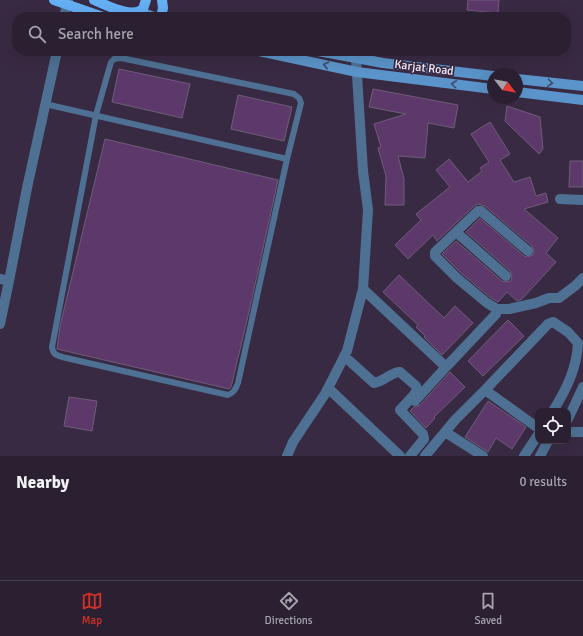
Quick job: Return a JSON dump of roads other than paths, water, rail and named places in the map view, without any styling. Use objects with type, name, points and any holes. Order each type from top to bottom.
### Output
[{"type":"main road","points":[[54,0],[68,2],[91,12]]},
{"type":"main road","points":[[94,0],[126,12]]},
{"type":"main road","points":[[140,12],[145,6],[146,0]]},
{"type":"main road","points":[[162,0],[162,12]]},
{"type":"main road","name":"Karjat Road","points":[[282,56],[357,72],[487,88]]},
{"type":"main road","name":"Karjat Road","points":[[342,56],[487,75]]},
{"type":"main road","points":[[523,80],[583,86]]},
{"type":"main road","points":[[523,93],[583,100]]},
{"type":"street","points":[[65,12],[68,2]]},
{"type":"street","points":[[0,324],[4,280],[56,56]]},
{"type":"street","points":[[287,456],[293,442],[328,388],[347,351],[363,289],[368,210],[363,172],[356,59]]},
{"type":"street","points":[[560,199],[583,200]]},
{"type":"street","points":[[528,250],[481,211],[478,211],[435,252],[435,256],[457,278],[487,304],[497,309],[509,309],[536,303],[549,298],[559,298],[583,278]]},
{"type":"street","points":[[456,232],[506,276]]},
{"type":"street","points":[[363,289],[446,367]]},
{"type":"street","points":[[403,413],[496,314]]},
{"type":"street","points":[[425,456],[445,432],[548,324],[553,322],[568,332],[578,343],[578,354],[572,373],[565,392],[555,408]]},
{"type":"street","points":[[344,356],[374,383],[384,380],[394,372],[400,372],[416,386],[417,390],[400,410],[425,436],[424,440],[410,456]]},
{"type":"street","points":[[571,413],[583,387]]},
{"type":"street","points":[[328,388],[400,456]]},
{"type":"street","points":[[486,390],[535,426]]},
{"type":"street","points":[[445,432],[483,456]]},
{"type":"street","points":[[571,432],[583,432]]},
{"type":"street","points":[[524,456],[535,440]]},
{"type":"street","points":[[540,456],[546,444]]},
{"type":"lane","points":[[121,58],[294,94],[299,98],[301,103],[238,383],[232,394],[228,395],[62,357],[52,351],[96,115],[111,62],[114,59],[121,58]]},
{"type":"lane","points":[[45,104],[288,159]]}]
